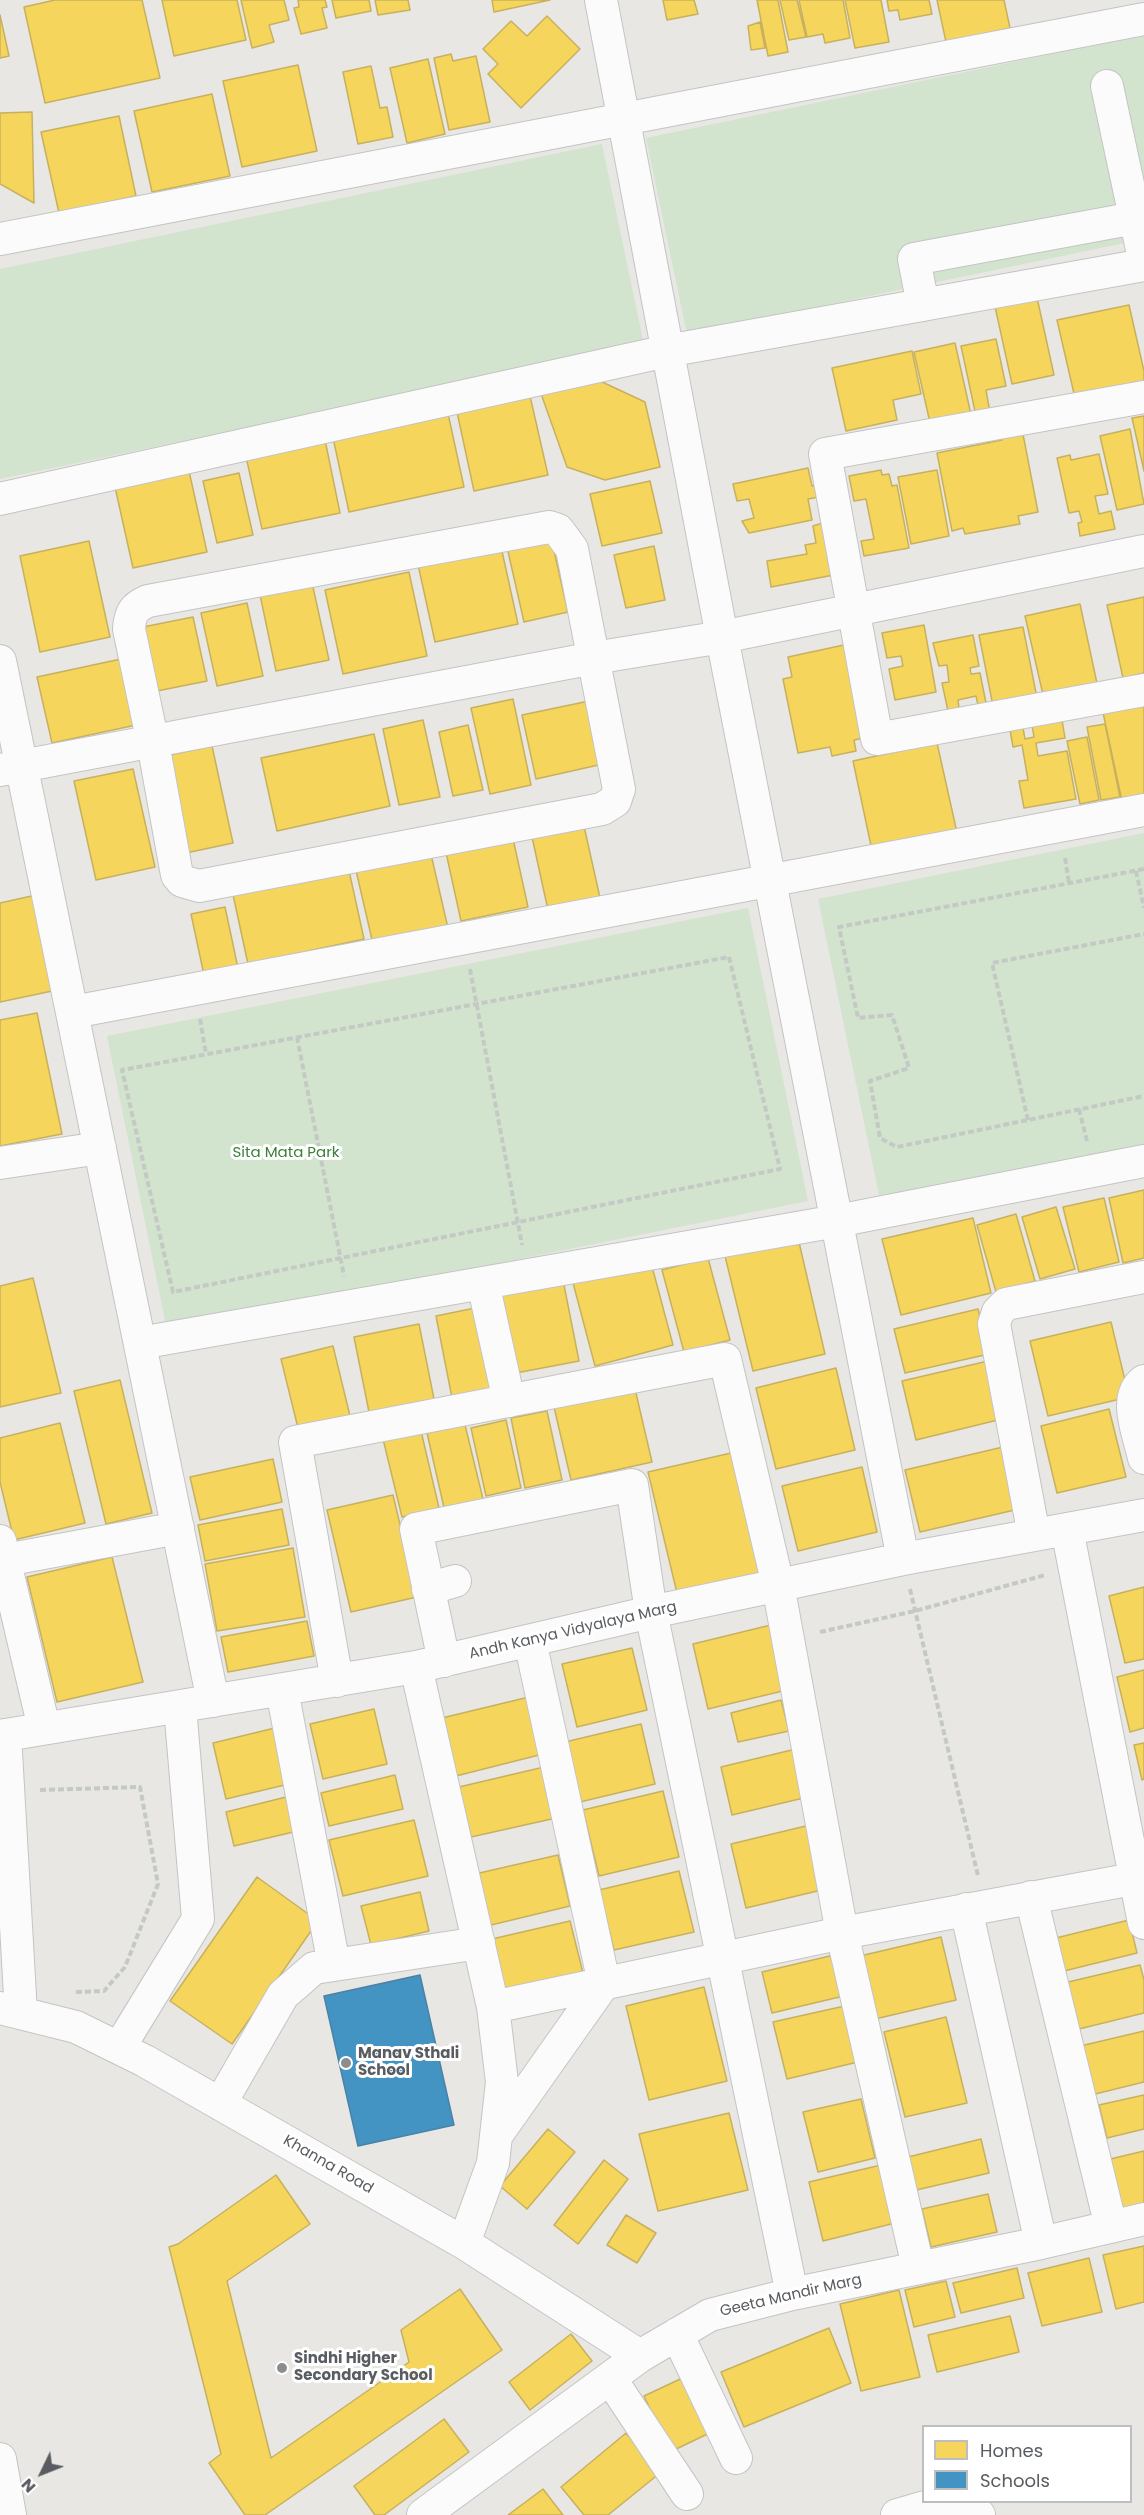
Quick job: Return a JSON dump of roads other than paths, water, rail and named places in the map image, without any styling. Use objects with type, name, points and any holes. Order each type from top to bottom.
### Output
[{"type":"street","points":[[601,0],[722,638],[903,1559]]},
{"type":"street","points":[[0,239],[1144,19]]},
{"type":"street","points":[[1107,86],[1144,259]]},
{"type":"street","points":[[923,305],[914,259],[1135,218]]},
{"type":"street","points":[[1025,239],[1033,285]]},
{"type":"street","points":[[0,499],[667,351],[1144,265]]},
{"type":"street","points":[[1144,397],[825,454],[877,739],[1144,690]]},
{"type":"street","points":[[549,527],[558,530],[572,549],[619,789],[615,801],[602,809],[210,884],[190,885],[177,875],[153,743],[129,629],[132,613],[138,606],[160,598],[549,527]]},
{"type":"street","points":[[10,769],[594,658],[722,638],[1144,551]]},
{"type":"street","points":[[0,661],[10,769],[73,1012],[213,1701]]},
{"type":"street","points":[[73,1012],[1144,810]]},
{"type":"street","points":[[0,1163],[100,1148]]},
{"type":"street","points":[[140,1343],[837,1221],[1144,1161]]},
{"type":"street","points":[[1034,1535],[994,1324],[998,1312],[1006,1304],[1144,1278]]},
{"type":"street","points":[[483,1283],[509,1401]]},
{"type":"street","points":[[337,1681],[295,1442],[725,1359],[778,1585],[842,1933],[918,2267]]},
{"type":"street","points":[[1144,1381],[1136,1387],[1132,1402],[1144,1458]]},
{"type":"street","points":[[464,2243],[493,2163],[502,2082],[493,2007],[479,1943],[430,1664],[442,1585],[416,1529],[632,1485],[651,1612],[792,2294]]},
{"type":"street","name":"Andh Kanya Vidyalaya Marg","points":[[3,1735],[430,1664],[778,1585],[903,1559],[1144,1515]]},
{"type":"street","points":[[44,1728],[2,1554],[178,1528]]},
{"type":"street","points":[[1067,1529],[1139,1878],[1144,1923]]},
{"type":"street","points":[[496,2135],[603,1983],[530,1641]]},
{"type":"street","points":[[282,1690],[334,1965]]},
{"type":"street","points":[[119,2048],[198,1919],[180,1707]]},
{"type":"street","points":[[3,1735],[8,1791],[10,2011]]},
{"type":"street","points":[[493,2007],[842,1933],[1139,1878]]},
{"type":"street","points":[[1031,1897],[1111,2227]]},
{"type":"street","points":[[976,1907],[1041,2243]]},
{"type":"street","points":[[220,2104],[283,1995],[314,1968],[479,1943]]},
{"type":"street","name":"Khanna Road","points":[[10,2011],[76,2027],[119,2048],[464,2243],[640,2356]]},
{"type":"street","name":"Geeta Mandir Marg","points":[[423,2515],[640,2356],[710,2315],[792,2294],[1041,2243],[1144,2219]]},
{"type":"street","points":[[677,2334],[736,2458]]},
{"type":"street","points":[[610,2378],[687,2494]]},
{"type":"street","points":[[0,2459],[10,2515]]},
{"type":"street","points":[[897,2515],[946,2503]]},
{"type":"street","points":[[964,2503],[979,2515]]},
{"type":"place","name":"Manav Sthali School","points":[[346,2063]]},
{"type":"place","name":"Sindhi Higher Secondary School","points":[[282,2368]]},
{"type":"park label","name":"Sita Mata Park","points":[[286,1153]]}]
